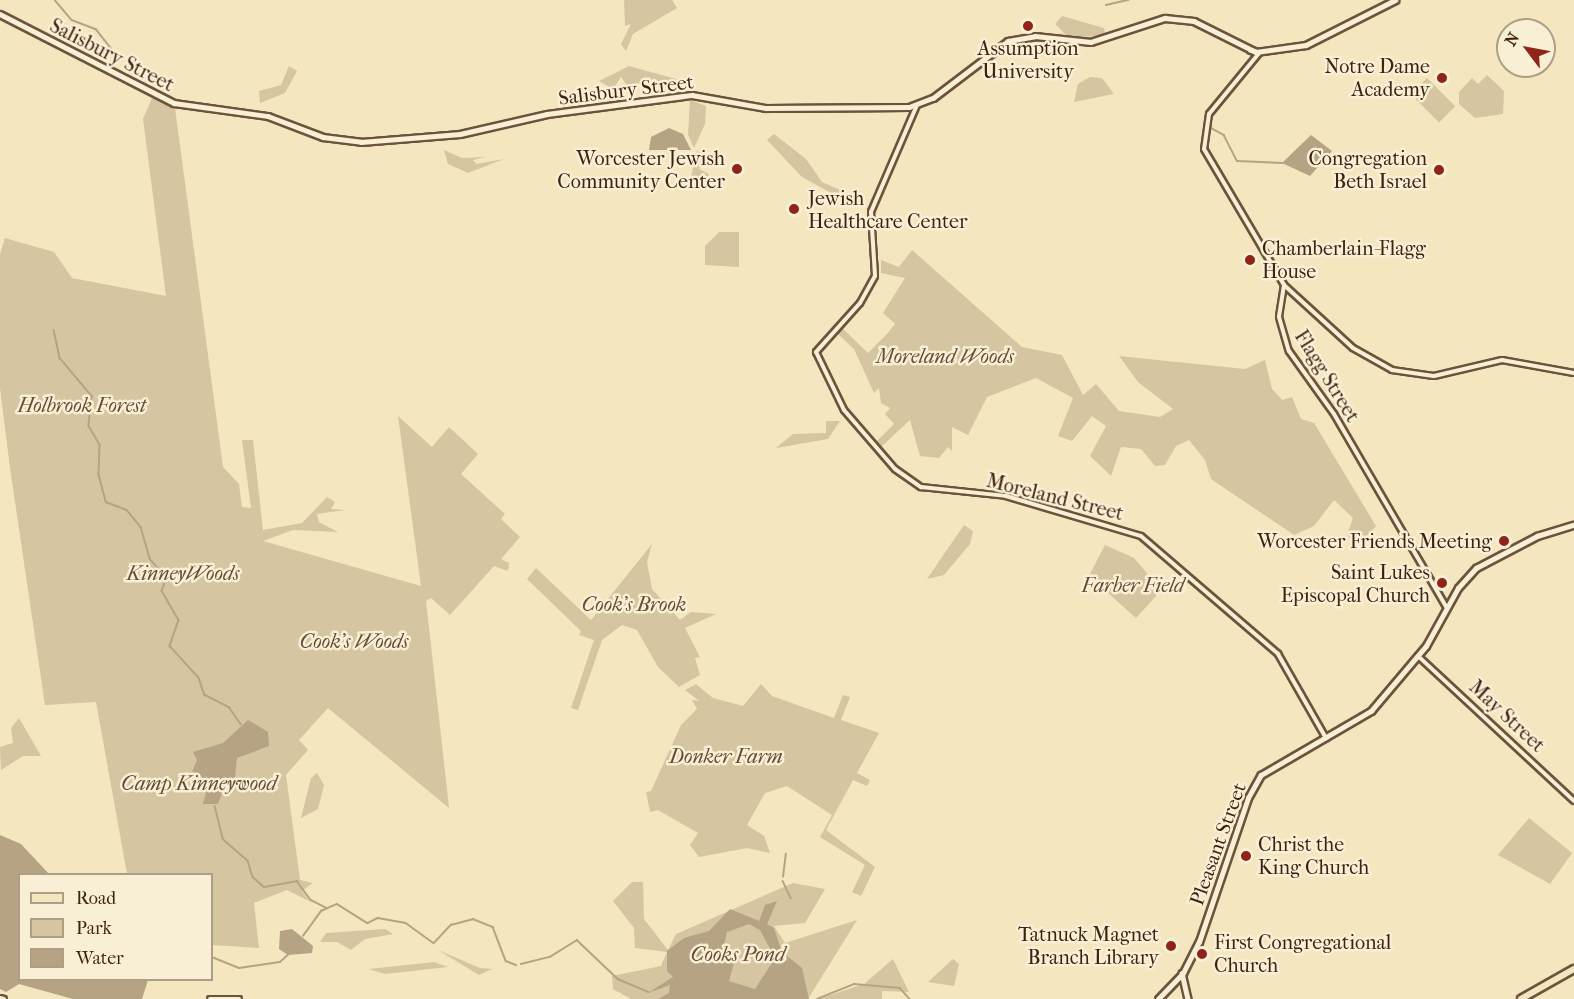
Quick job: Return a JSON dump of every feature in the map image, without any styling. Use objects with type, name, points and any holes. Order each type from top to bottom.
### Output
[{"type":"main road","name":"Salisbury Street","points":[[0,14],[167,100],[268,116],[351,142],[460,134],[547,114],[688,95],[766,108],[917,105],[939,94],[988,51],[1019,37],[1091,42],[1140,23],[1177,18],[1199,23],[1258,52],[1313,42],[1395,0]]},
{"type":"main road","name":"Pleasant Street","points":[[1158,999],[1182,973],[1199,942],[1255,783],[1275,762],[1326,738],[1371,711],[1418,656],[1447,609],[1480,566],[1538,536],[1574,525]]},
{"type":"main road","points":[[1521,999],[1574,969]]},
{"type":"main road","points":[[1182,973],[1188,999]]},
{"type":"street","points":[[1258,52],[1211,111],[1203,143],[1219,181],[1284,285],[1353,348],[1392,370],[1434,376],[1502,360],[1574,373]]},
{"type":"street","name":"Moreland Street","points":[[917,105],[871,213],[876,274],[861,303],[816,352],[844,410],[917,485],[1006,496],[1141,536],[1274,649],[1326,738]]},
{"type":"street","name":"Flagg Street","points":[[1284,285],[1279,317],[1289,351],[1334,414],[1447,609]]},
{"type":"street","name":"May Street","points":[[1418,656],[1574,801]]},
{"type":"street","points":[[210,999],[239,999]]},
{"type":"green space","points":[[624,0],[672,0],[677,8],[633,34],[626,51],[621,44],[631,24],[625,26]]},
{"type":"green space","points":[[1062,16],[1104,28],[1105,35],[1069,38],[1055,24]]},
{"type":"green space","points":[[289,66],[297,71],[285,93],[260,103],[259,91],[281,85]]},
{"type":"green space","points":[[629,66],[676,79],[686,90],[653,80],[628,87],[621,77],[613,89],[599,81]]},
{"type":"green space","points":[[1487,75],[1504,91],[1503,114],[1475,118],[1459,104],[1459,92],[1472,78],[1478,84]]},
{"type":"green space","points":[[1090,77],[1102,78],[1114,94],[1074,102],[1078,84]]},
{"type":"green space","points":[[1427,78],[1455,106],[1439,123],[1411,94]]},
{"type":"green space","points":[[152,98],[175,108],[223,467],[239,484],[242,507],[251,508],[242,440],[253,440],[263,530],[302,523],[327,497],[335,502],[331,509],[345,510],[317,514],[319,522],[338,532],[293,530],[263,541],[421,586],[398,416],[432,447],[449,427],[478,454],[461,474],[505,514],[501,519],[520,537],[501,559],[509,563],[508,571],[494,566],[450,615],[431,598],[426,601],[449,808],[328,708],[299,740],[308,750],[286,775],[300,880],[313,883],[302,891],[309,901],[287,890],[254,903],[259,948],[213,945],[213,873],[127,873],[96,702],[45,705],[10,468],[0,388],[0,254],[5,238],[54,252],[72,278],[166,296],[143,119]]},
{"type":"green space","points":[[690,100],[706,106],[705,124],[694,148],[688,135]]},
{"type":"green space","points":[[774,134],[806,159],[822,182],[854,196],[842,199],[802,177],[767,140]]},
{"type":"green space","points":[[444,150],[462,158],[485,157],[473,160],[476,164],[504,159],[468,173],[448,164]]},
{"type":"green space","points":[[697,151],[706,155],[699,169],[709,174],[701,191],[689,186]]},
{"type":"green space","points":[[719,232],[739,232],[739,267],[705,265],[705,246]]},
{"type":"green space","name":"Moreland Woods","points":[[912,250],[1022,347],[1062,355],[1083,395],[1096,384],[1119,411],[1160,417],[1173,409],[1138,382],[1119,356],[1245,369],[1265,360],[1272,389],[1282,400],[1292,397],[1301,419],[1314,423],[1376,526],[1358,546],[1347,535],[1353,518],[1334,500],[1314,526],[1294,535],[1211,479],[1205,460],[1189,440],[1176,446],[1165,465],[1155,466],[1141,449],[1121,447],[1111,476],[1090,456],[1106,426],[1092,416],[1072,441],[1058,436],[1073,398],[1036,378],[987,397],[968,435],[952,427],[952,451],[948,447],[939,458],[920,456],[910,420],[881,447],[876,442],[894,424],[885,414],[890,408],[881,403],[879,388],[874,393],[854,349],[837,333],[842,328],[868,353],[887,334],[895,324],[883,313],[905,278],[881,273],[881,260],[899,267]]},
{"type":"green space","points":[[826,421],[840,421],[828,439],[776,448],[793,434],[826,433]]},
{"type":"green space","points":[[964,525],[973,531],[970,544],[944,575],[927,579]]},
{"type":"green space","name":"Cook's Brook","points":[[652,544],[647,562],[652,589],[680,620],[691,612],[716,614],[685,628],[700,657],[695,658],[700,675],[679,687],[658,667],[637,630],[622,625],[602,640],[578,710],[571,708],[594,640],[579,635],[581,631],[527,579],[536,568],[591,620]]},
{"type":"green space","name":"Farber Field","points":[[1105,545],[1134,558],[1157,585],[1156,596],[1136,618],[1089,576]]},
{"type":"green space","name":"Donker Farm","points":[[696,684],[713,698],[743,706],[761,684],[772,696],[834,718],[843,695],[850,697],[841,720],[879,733],[857,773],[870,780],[867,786],[853,780],[826,830],[875,867],[861,896],[852,892],[865,865],[820,837],[832,815],[787,786],[765,793],[747,825],[764,836],[770,853],[747,848],[699,857],[690,845],[698,833],[658,810],[650,812],[646,792],[651,791],[681,725],[697,709],[692,700],[699,701],[685,690]]},
{"type":"green space","points":[[19,718],[41,756],[23,756],[1,770],[0,747],[13,743],[11,728]]},
{"type":"green space","points":[[317,773],[324,785],[318,809],[301,818],[311,778]]},
{"type":"green space","points":[[1529,818],[1572,853],[1550,884],[1498,855]]},
{"type":"green space","name":"Cooks Pond","points":[[632,882],[643,882],[644,919],[668,950],[676,934],[793,883],[825,889],[805,923],[774,926],[785,943],[857,920],[808,999],[631,999],[613,989],[612,976],[661,966],[667,952],[635,948],[634,928],[613,901]]},
{"type":"green space","points":[[385,929],[393,934],[365,939],[351,950],[337,942],[320,942],[326,933]]},
{"type":"green space","points":[[438,950],[480,968],[492,969],[479,975]]},
{"type":"green space","points":[[893,959],[909,992],[882,991],[882,999],[818,999],[864,984]]},
{"type":"green space","points":[[953,959],[959,964],[954,986],[928,982]]},
{"type":"green space","points":[[434,962],[448,967],[385,974],[369,969]]},
{"type":"water","points":[[669,128],[683,134],[691,150],[649,150],[651,137]]},
{"type":"water","points":[[1311,135],[1332,151],[1310,176],[1282,163]]},
{"type":"water","points":[[248,720],[268,732],[269,746],[237,758],[234,787],[222,793],[218,804],[203,804],[208,785],[199,773],[192,772],[197,760],[193,752],[223,743]]},
{"type":"water","points":[[0,835],[21,844],[48,873],[18,873],[18,981],[148,981],[142,999],[73,999],[19,984],[6,992],[0,989]]},
{"type":"water","points":[[777,901],[767,924],[774,928],[782,952],[802,968],[809,999],[658,999],[669,993],[670,985],[648,993],[673,977],[667,971],[667,951],[684,938],[709,931],[730,909],[759,921],[765,905]],"holes":[[[749,924],[760,930],[775,958],[755,989],[729,981],[734,962],[723,950],[727,932]]]},
{"type":"water","points":[[292,929],[313,946],[312,953],[288,955],[279,949],[280,931]]},
{"type":"waterway","points":[[55,0],[72,20],[96,29],[115,53]]},
{"type":"waterway","points":[[1106,5],[1128,0]]},
{"type":"waterway","points":[[1209,127],[1224,135],[1237,161],[1282,163]]},
{"type":"waterway","points":[[54,330],[60,358],[92,396],[89,426],[100,445],[99,475],[106,502],[127,510],[141,527],[150,559],[167,578],[162,591],[179,620],[170,646],[199,678],[205,695],[229,707],[241,724]]},
{"type":"waterway","points":[[215,806],[223,839],[248,861],[253,877],[264,887],[297,881],[311,900],[327,908]]},
{"type":"waterway","points":[[783,877],[786,854]]},
{"type":"waterway","points":[[783,881],[791,898]]},
{"type":"waterway","points":[[303,936],[321,911],[337,904],[368,923],[378,918],[406,923],[434,943],[451,925],[473,919],[493,927],[506,961],[516,965]]},
{"type":"waterway","points":[[521,964],[550,957],[577,940],[618,979],[648,992]]},
{"type":"waterway","points":[[213,957],[239,968],[280,962],[289,954]]},
{"type":"waterway","points":[[817,999],[854,984],[900,988],[910,999]]},
{"type":"place","name":"Assumption University","points":[[1028,26]]},
{"type":"place","name":"Notre Dame Academy","points":[[1442,78]]},
{"type":"place","name":"Worcester Jewish Community Center","points":[[737,169]]},
{"type":"place","name":"Congregation Beth Israel","points":[[1439,170]]},
{"type":"place","name":"Jewish Healthcare Center","points":[[794,209]]},
{"type":"place","name":"Chamberlain-Flagg House","points":[[1250,260]]},
{"type":"place","name":"Worcester Friends Meeting","points":[[1504,541]]},
{"type":"place","name":"Saint Lukes Episcopal Church","points":[[1442,583]]},
{"type":"place","name":"Christ the King Church","points":[[1246,856]]},
{"type":"place","name":"Tatnuck Magnet Branch Library","points":[[1171,946]]},
{"type":"place","name":"First Congregational Church","points":[[1202,954]]},
{"type":"park label","name":"Holbrook Forest","points":[[82,405]]},
{"type":"park label","name":"KinneyWoods","points":[[183,573]]},
{"type":"park label","name":"Cook's Woods","points":[[354,641]]},
{"type":"park label","name":"Camp Kinneywood","points":[[199,783]]}]
